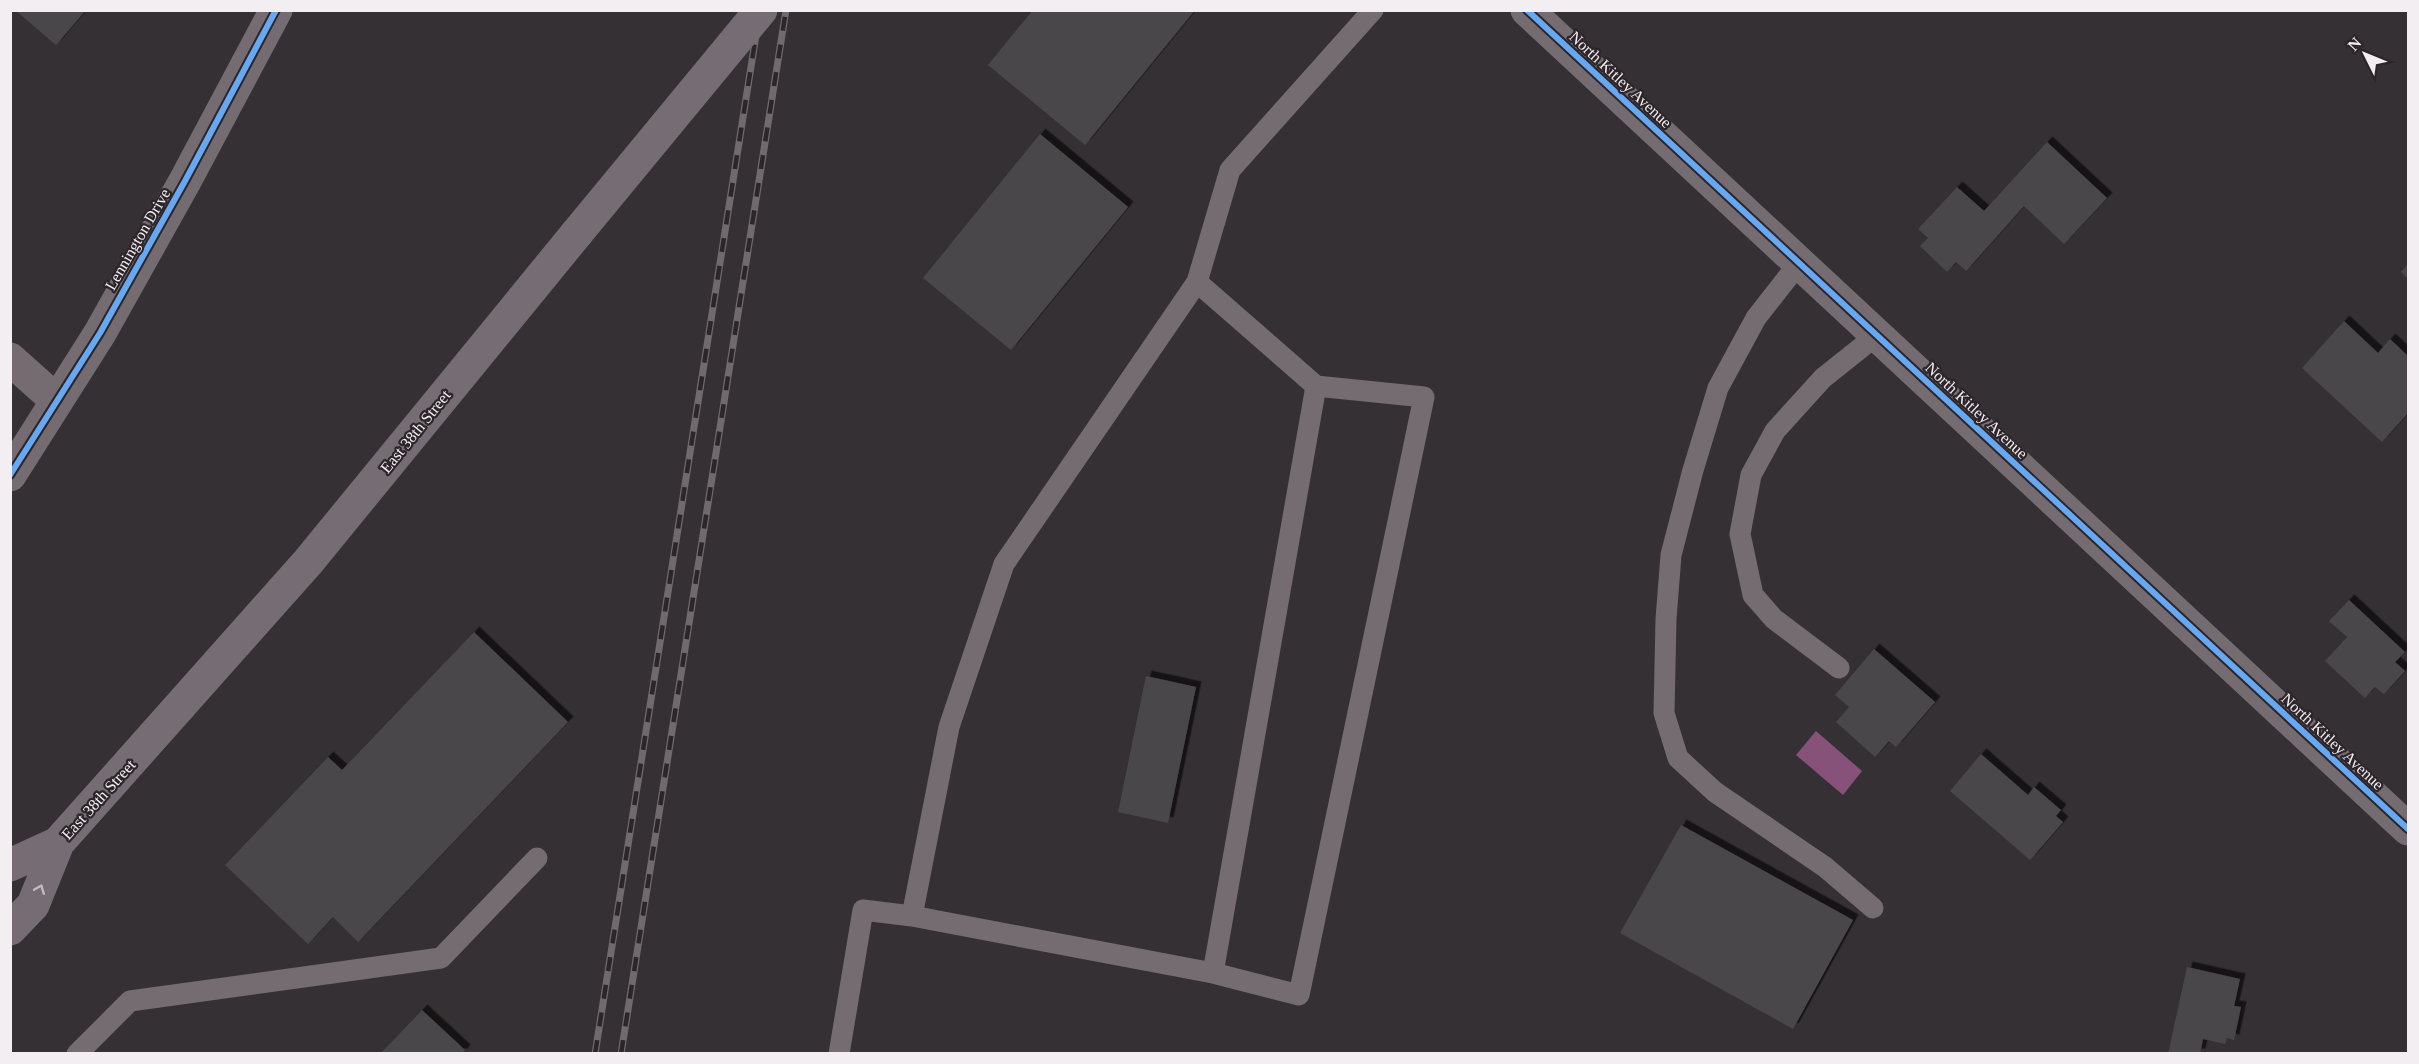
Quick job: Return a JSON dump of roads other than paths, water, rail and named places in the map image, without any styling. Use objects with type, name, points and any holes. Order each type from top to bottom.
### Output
[{"type":"main road","name":"East 38th Street","points":[[10,929],[33,905],[58,843],[308,562],[761,10]]},
{"type":"main road","name":"East 38th Street","points":[[10,865],[58,843]]},
{"type":"street","name":"Lennington Drive","points":[[10,475],[100,333],[185,182],[276,10]]},
{"type":"street","name":"North Kitley Avenue","points":[[1527,10],[2409,829]]},
{"type":"street","points":[[10,359],[57,401]]},
{"type":"lane","points":[[912,916],[949,727],[1004,564],[1197,282],[1230,170],[1373,10]]},
{"type":"lane","points":[[1799,263],[1756,318],[1718,388],[1693,470],[1671,555],[1666,619],[1664,713],[1678,758],[1715,792],[1825,867],[1873,908]]},
{"type":"lane","points":[[839,1053],[863,910],[912,916],[1213,973],[1299,995],[1424,397],[1316,386],[1197,282]]},
{"type":"lane","points":[[1839,668],[1774,619],[1753,595],[1740,534],[1751,475],[1775,431],[1823,378],[1877,335]]},
{"type":"lane","points":[[1213,973],[1316,386]]},
{"type":"lane","points":[[76,1053],[130,1000],[441,958],[537,858]]},
{"type":"railway","points":[[595,1054],[760,10]]},
{"type":"railway","points":[[621,1054],[786,10]]}]
